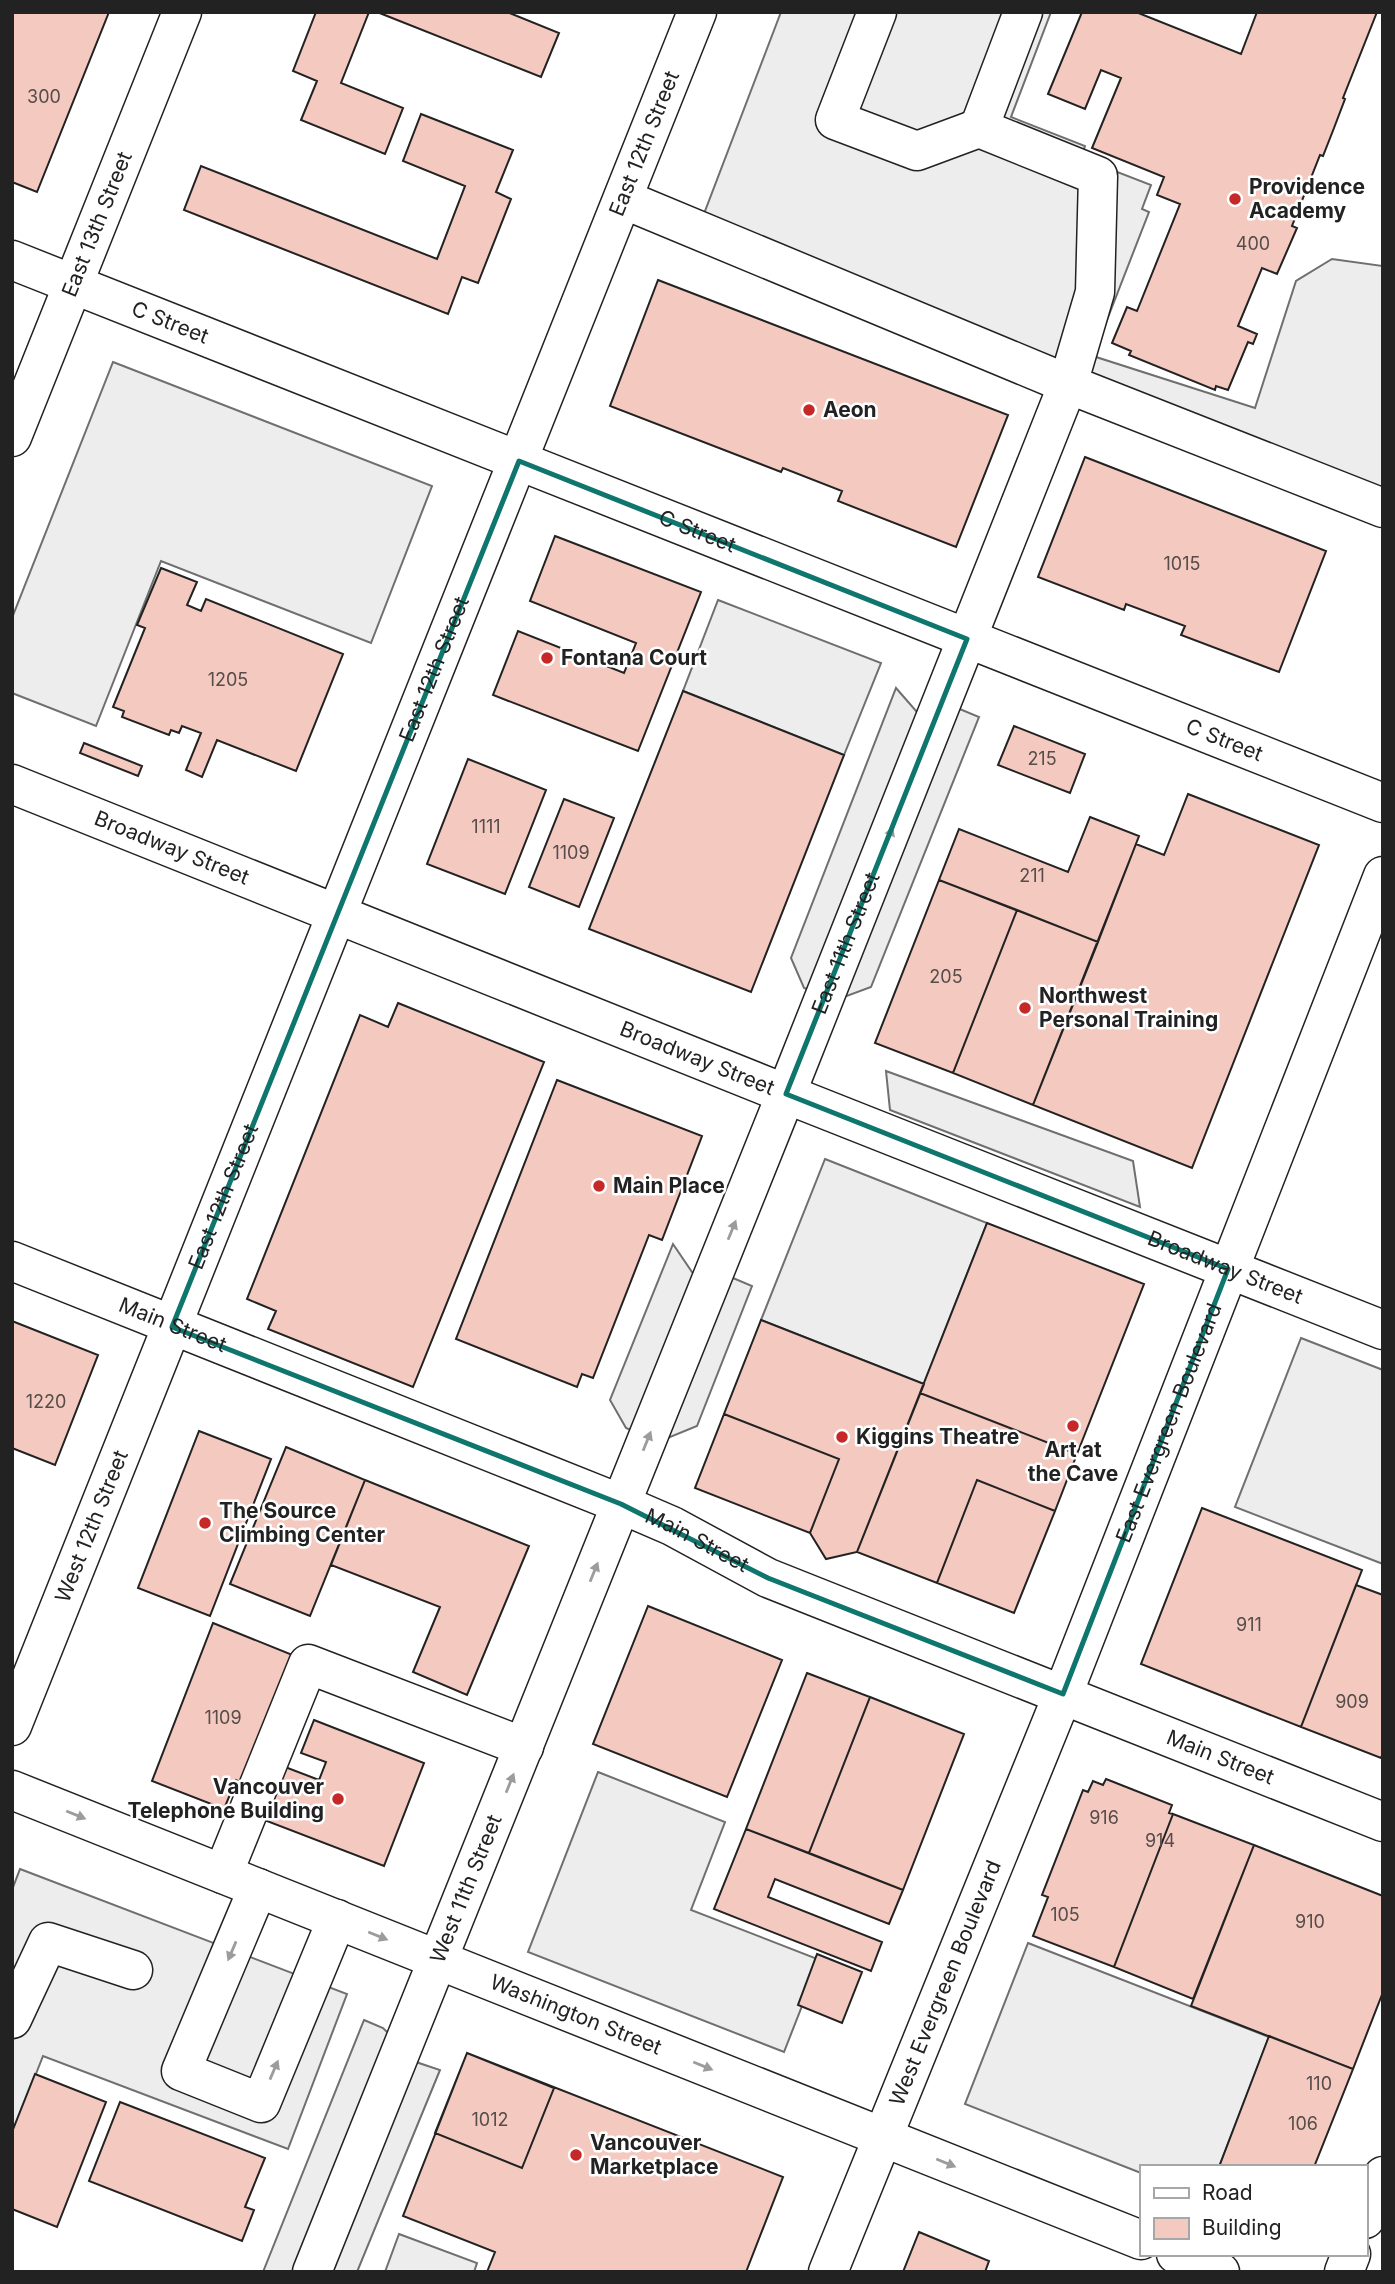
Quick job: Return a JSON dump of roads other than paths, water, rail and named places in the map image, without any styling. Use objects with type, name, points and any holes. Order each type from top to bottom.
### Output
[{"type":"street","name":"East 13th Street","points":[[12,436],[182,12]]},
{"type":"street","name":"East 12th Street","points":[[172,1326],[697,12]]},
{"type":"street","points":[[877,12],[835,120],[917,151],[979,128],[1023,12]]},
{"type":"street","name":"East 11th Street","points":[[621,1504],[1068,384],[1095,292],[1098,176],[979,128]]},
{"type":"street","points":[[623,199],[1068,384],[1383,508]]},
{"type":"street","name":"C Street","points":[[12,260],[1383,803]]},
{"type":"street","name":"Broadway Street","points":[[12,784],[1383,1330]]},
{"type":"street","name":"East Evergreen Boulevard","points":[[1063,1694],[1383,876]]},
{"type":"street","name":"Main Street","points":[[12,1261],[621,1504],[672,1526],[768,1578],[1383,1822]]},
{"type":"street","name":"West 12th Street","points":[[12,1726],[172,1326]]},
{"type":"street","name":"West 11th Street","points":[[312,2272],[621,1504]]},
{"type":"street","points":[[223,1874],[308,1664],[524,1747]]},
{"type":"street","name":"West Evergreen Boulevard","points":[[828,2272],[1063,1694]]},
{"type":"street","name":"Washington Street","points":[[12,1790],[1140,2240]]},
{"type":"street","points":[[258,1888],[181,2071],[261,2103],[337,1919]]},
{"type":"street","points":[[12,2019],[48,1942],[133,1970]]},
{"type":"street","points":[[1367,2214],[1383,2176]]},
{"type":"street","points":[[1181,2256],[1220,2272]]},
{"type":"place","name":"Providence Academy","points":[[1235,199]]},
{"type":"place","name":"Aeon","points":[[809,410]]},
{"type":"place","name":"Fontana Court","points":[[547,658]]},
{"type":"place","name":"Northwest Personal Training","points":[[1025,1008]]},
{"type":"place","name":"Main Place","points":[[599,1186]]},
{"type":"place","name":"Art at the Cave","points":[[1073,1426]]},
{"type":"place","name":"Kiggins Theatre","points":[[842,1437]]},
{"type":"place","name":"The Source Climbing Center","points":[[205,1523]]},
{"type":"place","name":"Vancouver Telephone Building","points":[[338,1799]]},
{"type":"place","name":"Vancouver Marketplace","points":[[576,2155]]}]
